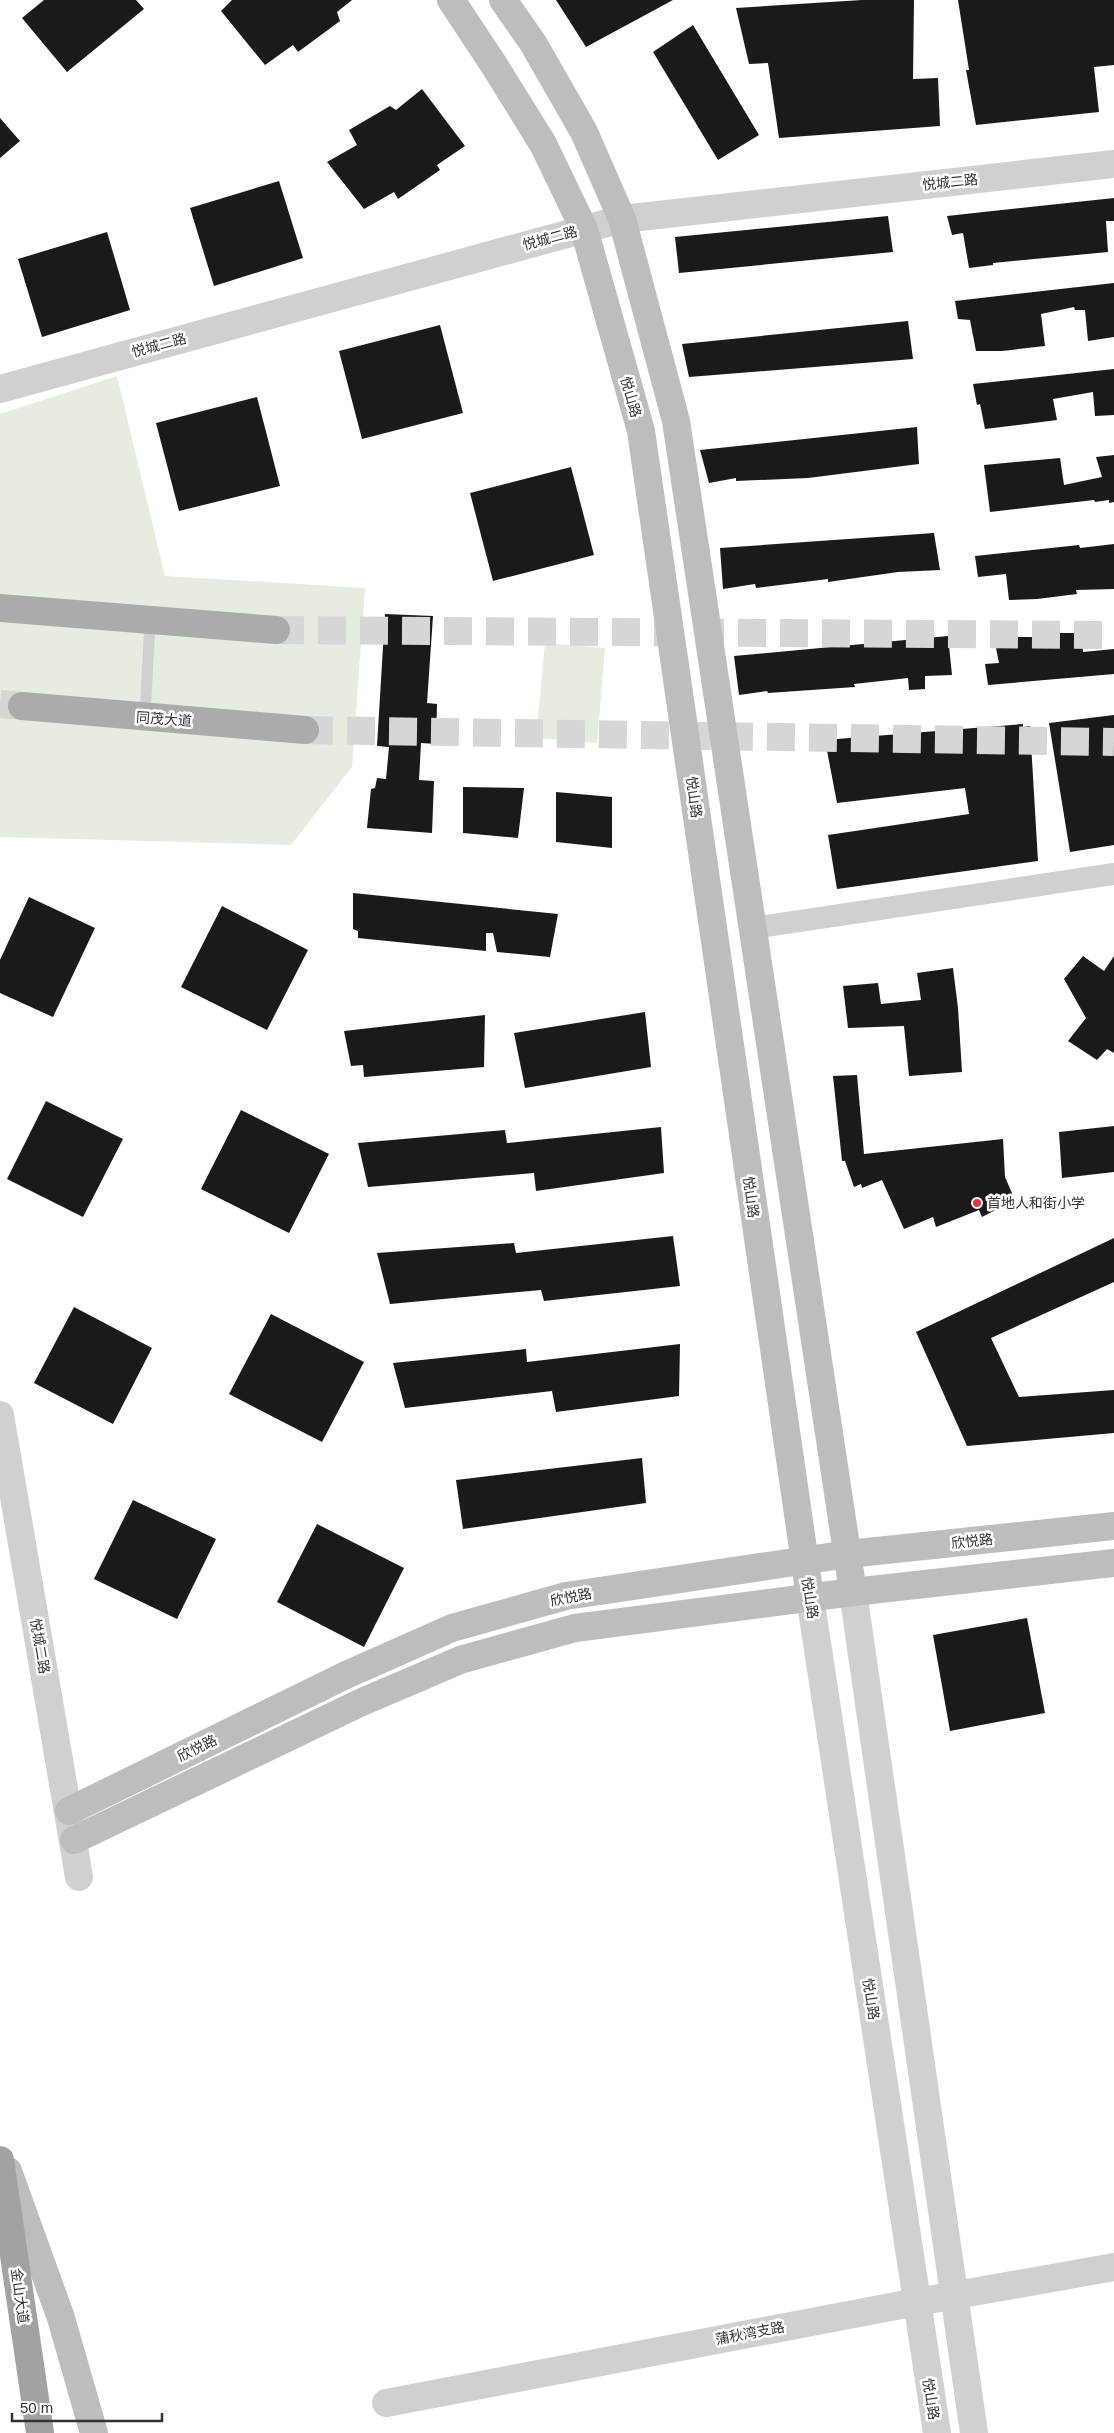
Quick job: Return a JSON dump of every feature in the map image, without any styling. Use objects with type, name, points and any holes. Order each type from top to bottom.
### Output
[{"type":"highway","name":"金山大道","points":[[0,2160],[40,2433]]},
{"type":"main road","name":"悦山路","points":[[451,0],[543,144],[584,229],[641,431],[810,1597]]},
{"type":"main road","points":[[503,0],[533,43],[584,132],[622,218],[676,420],[853,1592]]},
{"type":"main road","points":[[0,608],[276,630]]},
{"type":"main road","name":"同茂大道","points":[[22,706],[145,718],[305,730]]},
{"type":"main road","name":"欣悦路","points":[[69,1811],[346,1675],[452,1628],[566,1596],[848,1554],[1114,1526]]},
{"type":"main road","points":[[74,1840],[364,1701],[460,1660],[575,1628],[810,1597],[1114,1563]]},
{"type":"main road","points":[[0,2148],[61,2318],[94,2433]]},
{"type":"street","name":"悦城二路","points":[[0,389],[622,218],[1114,164]]},
{"type":"street","points":[[753,928],[1114,874]]},
{"type":"street","name":"悦城二路","points":[[0,1415],[79,1877]]},
{"type":"street","points":[[853,1592],[974,2433]]},
{"type":"street","name":"悦山路","points":[[810,1597],[937,2433]]},
{"type":"street","name":"蒲秋湾支路","points":[[386,2403],[953,2295],[1114,2267]]},
{"type":"lane","points":[[145,718],[150,621]]},
{"type":"shaded area","points":[[117,376],[165,576],[365,588],[352,767],[291,845],[0,837],[0,414]]},
{"type":"shaded area","points":[[545,643],[605,648],[597,743],[536,738]]},
{"type":"building","points":[[44,0],[136,0],[144,9],[67,72],[22,18]]},
{"type":"building","points":[[232,0],[352,0],[337,12],[340,21],[298,52],[293,45],[265,65],[221,11]]},
{"type":"building","points":[[556,0],[673,0],[586,47]]},
{"type":"building","points":[[862,0],[914,0],[913,79],[938,78],[940,126],[779,138],[768,63],[749,64],[736,8]]},
{"type":"building","points":[[958,0],[1114,0],[1114,65],[1094,67],[1099,112],[976,125],[966,70],[969,70]]},
{"type":"building","points":[[693,25],[759,135],[718,160],[653,52]]},
{"type":"building","points":[[422,89],[465,146],[437,165],[440,170],[398,199],[394,192],[364,209],[327,162],[357,145],[349,130],[390,106],[396,110]]},
{"type":"building","points":[[0,118],[20,141],[0,158]]},
{"type":"building","points":[[279,181],[303,258],[214,286],[190,208]]},
{"type":"building","points":[[1114,198],[1114,221],[1106,221],[1108,252],[993,263],[993,265],[969,268],[963,233],[952,235],[947,216]]},
{"type":"building","points":[[888,216],[893,252],[679,273],[675,237]]},
{"type":"building","points":[[107,232],[130,310],[42,337],[18,259]]},
{"type":"building","points":[[1114,283],[1114,337],[1088,341],[1085,310],[1075,310],[1074,307],[1041,314],[1045,346],[1002,351],[976,351],[970,320],[958,319],[955,301]]},
{"type":"building","points":[[908,321],[913,359],[689,377],[682,344]]},
{"type":"building","points":[[440,325],[463,413],[362,439],[339,351]]},
{"type":"building","points":[[1114,369],[1114,415],[1095,416],[1093,392],[1053,399],[1057,420],[985,429],[980,404],[977,405],[973,384]]},
{"type":"building","points":[[257,397],[280,486],[179,511],[156,423]]},
{"type":"building","points":[[917,427],[919,464],[808,478],[736,481],[736,478],[709,483],[700,450]]},
{"type":"building","points":[[1114,455],[1114,502],[1109,503],[1109,500],[1095,502],[1094,500],[990,512],[984,465],[1060,458],[1064,485],[1102,477],[1096,457]]},
{"type":"building","points":[[571,467],[594,555],[493,581],[470,493]]},
{"type":"building","points":[[934,533],[940,570],[898,572],[828,582],[828,579],[756,588],[755,584],[723,589],[720,548]]},
{"type":"building","points":[[1114,544],[1114,589],[1076,590],[1077,594],[1009,600],[1006,574],[978,577],[975,556],[1079,545],[1080,548]]},
{"type":"building","points":[[385,614],[433,616],[427,703],[437,704],[436,744],[421,743],[419,780],[434,781],[432,833],[367,828],[371,789],[375,788],[377,778],[386,779],[389,747],[377,746]]},
{"type":"building","points":[[1054,633],[1081,633],[1083,652],[1114,649],[1114,674],[988,685],[985,664],[999,663],[995,643],[1016,639],[1016,637],[1054,637]]},
{"type":"building","points":[[948,636],[952,675],[925,676],[925,689],[909,690],[908,678],[854,684],[855,687],[768,693],[767,691],[739,695],[734,656]]},
{"type":"building","points":[[1114,715],[1114,845],[1070,852],[1049,723]]},
{"type":"building","points":[[1023,724],[1023,727],[1030,726],[1038,861],[837,889],[828,835],[969,814],[965,788],[837,803],[825,740]]},
{"type":"building","points":[[463,787],[524,788],[518,838],[463,833]]},
{"type":"building","points":[[556,792],[612,797],[612,848],[556,842]]},
{"type":"building","points":[[353,893],[558,914],[550,957],[497,952],[493,933],[486,933],[486,951],[358,938],[358,931],[353,929]]},
{"type":"building","points":[[29,897],[95,928],[53,1017],[0,993],[0,960]]},
{"type":"building","points":[[222,906],[308,950],[267,1030],[181,987]]},
{"type":"building","points":[[1083,956],[1104,971],[1114,956],[1114,1053],[1107,1049],[1097,1060],[1068,1041],[1086,1018],[1064,979]]},
{"type":"building","points":[[953,968],[958,1008],[962,1072],[909,1076],[904,1026],[848,1028],[843,986],[878,983],[881,1004],[921,1000],[917,973]]},
{"type":"building","points":[[645,1012],[651,1067],[525,1088],[514,1033]]},
{"type":"building","points":[[485,1015],[484,1067],[364,1077],[363,1065],[351,1066],[344,1031]]},
{"type":"building","points":[[857,1075],[864,1154],[1003,1139],[1005,1177],[1015,1200],[982,1217],[979,1210],[936,1227],[933,1217],[904,1229],[882,1180],[862,1188],[861,1184],[854,1187],[845,1161],[842,1161],[833,1076]]},
{"type":"building","points":[[46,1101],[123,1139],[83,1217],[7,1179]]},
{"type":"building","points":[[241,1110],[329,1154],[289,1233],[201,1189]]},
{"type":"building","points":[[1114,1126],[1114,1172],[1062,1178],[1059,1132]]},
{"type":"building","points":[[661,1127],[664,1173],[536,1191],[534,1173],[368,1187],[358,1143],[505,1130],[507,1143]]},
{"type":"building","points":[[673,1236],[680,1286],[544,1301],[541,1290],[390,1304],[377,1253],[514,1243],[516,1253]]},
{"type":"building","points":[[1114,1238],[1114,1282],[991,1338],[1019,1397],[1114,1390],[1114,1433],[967,1446],[916,1332]]},
{"type":"building","points":[[74,1307],[152,1348],[113,1424],[34,1383]]},
{"type":"building","points":[[271,1314],[364,1362],[322,1442],[229,1394]]},
{"type":"building","points":[[680,1344],[679,1396],[556,1412],[552,1391],[405,1408],[393,1363],[526,1349],[527,1362]]},
{"type":"building","points":[[642,1458],[646,1503],[463,1529],[456,1480]]},
{"type":"building","points":[[133,1500],[216,1539],[177,1619],[94,1579]]},
{"type":"building","points":[[317,1524],[404,1568],[364,1647],[277,1602]]},
{"type":"building","points":[[1027,1618],[1045,1713],[950,1731],[933,1635]]},
{"type":"tunnel","points":[[276,630],[1114,635]]},
{"type":"tunnel","points":[[0,704],[22,706]]},
{"type":"tunnel","points":[[305,730],[1114,742]]},
{"type":"place","name":"首地人和街小学","points":[[977,1203]]}]
